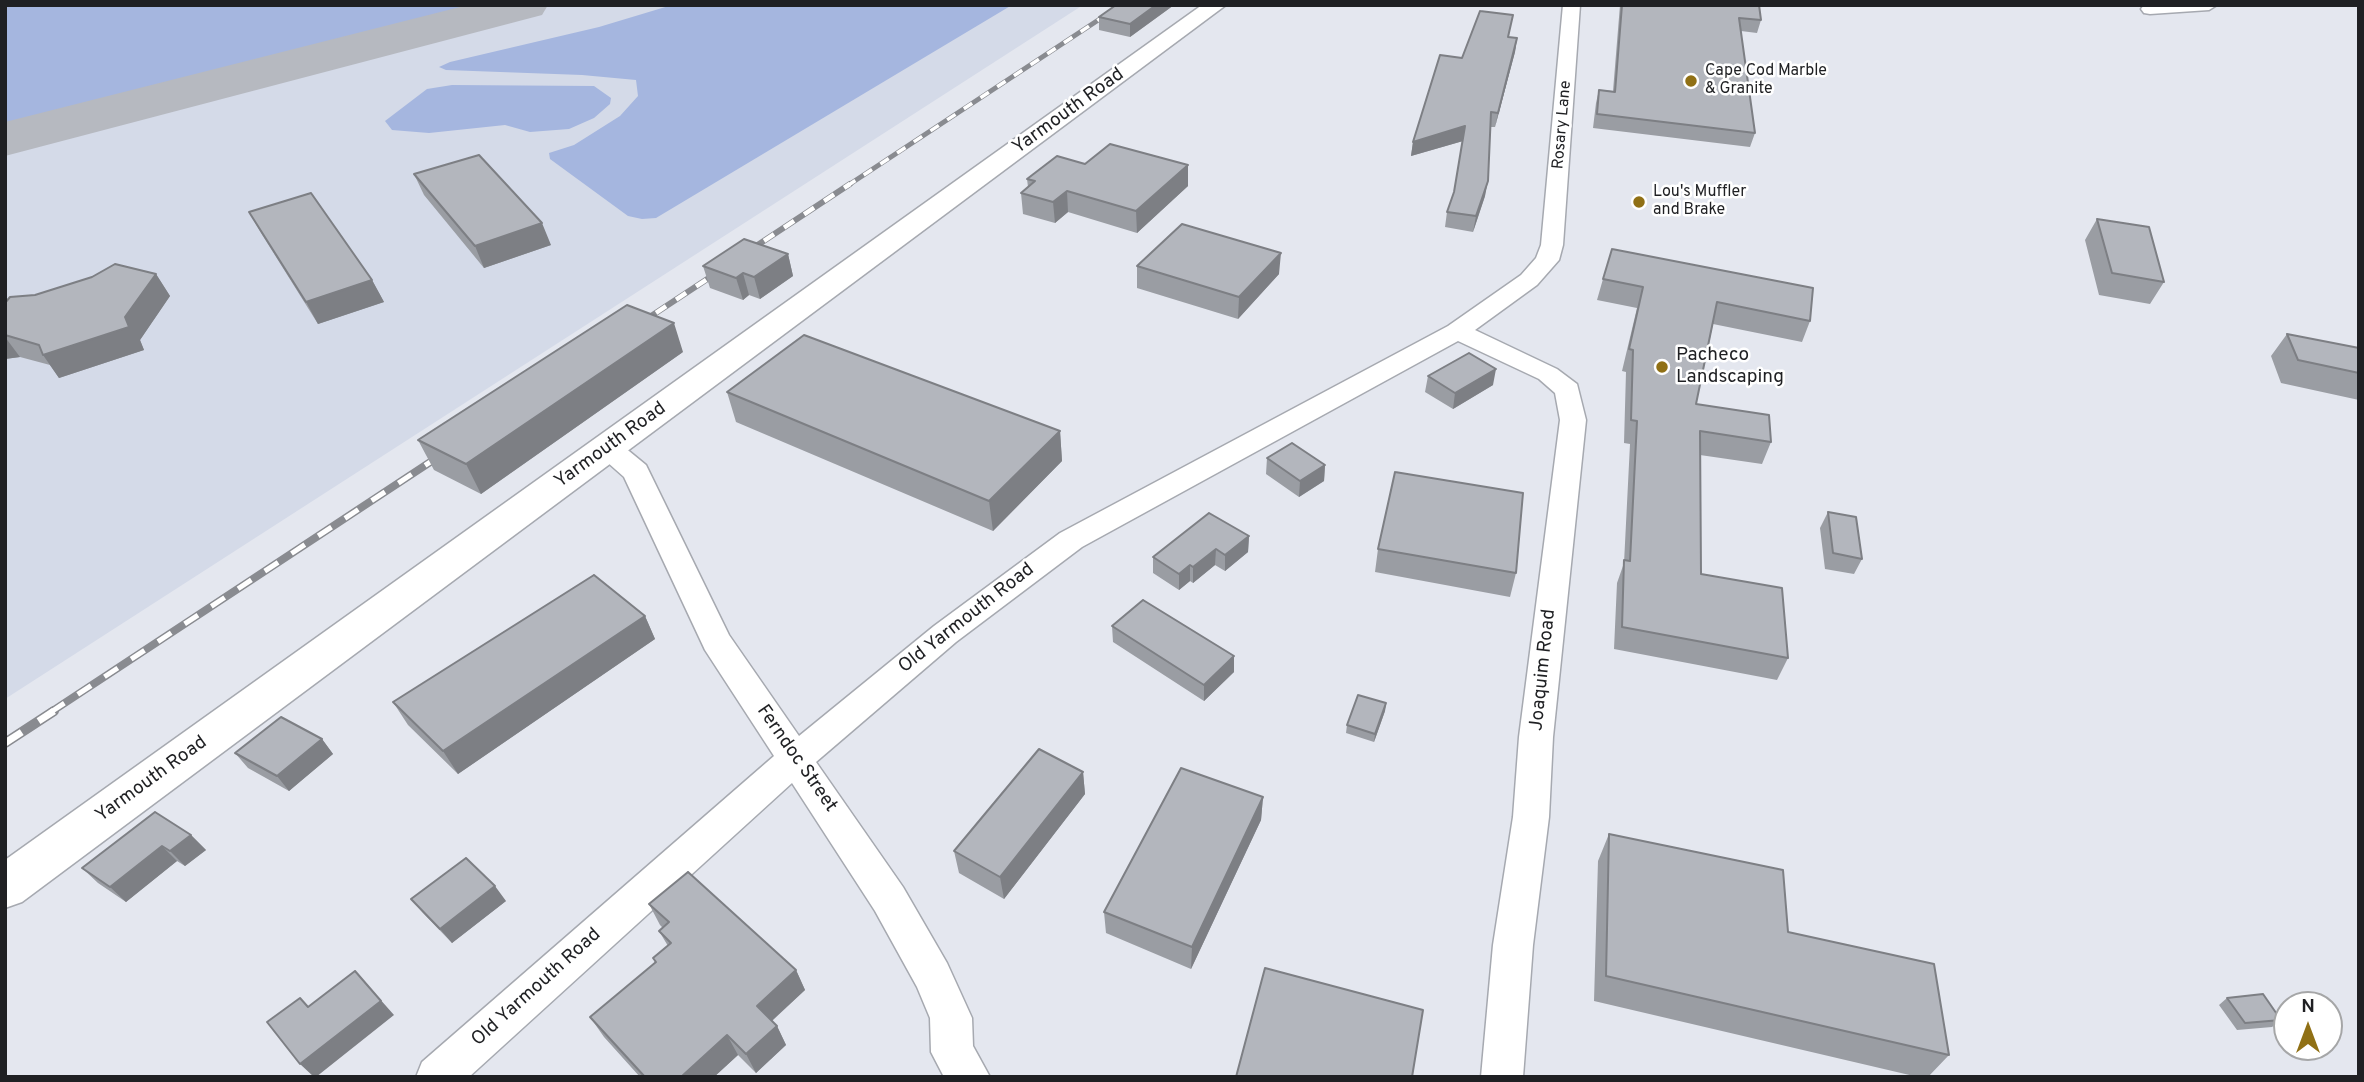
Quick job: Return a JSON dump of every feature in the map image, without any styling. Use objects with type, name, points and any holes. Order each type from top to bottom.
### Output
[{"type":"main road","name":"Yarmouth Road","points":[[5,887],[1216,5]]},
{"type":"street","name":"Rosary Lane","points":[[1552,245],[1572,5]]},
{"type":"street","points":[[2150,9],[2209,5]]},
{"type":"street","name":"Old Yarmouth Road","points":[[437,1077],[795,759],[993,596],[1072,540],[1457,331],[1529,280],[1547,260],[1552,245]]},
{"type":"street","name":"Joaquim Road","points":[[1457,331],[1548,373],[1568,390],[1573,420],[1536,737],[1531,817],[1513,945],[1502,1077]]},
{"type":"street","name":"Ferndoc Street","points":[[608,448],[636,472],[716,641],[852,840],[933,976],[951,1018],[954,1068]]},
{"type":"shaded area","points":[[5,5],[1083,5],[5,699]]},
{"type":"shaded area","points":[[5,5],[501,5],[5,131]]},
{"type":"shaded area","points":[[672,5],[1012,5],[656,218],[628,216],[550,159],[549,153],[574,145],[620,116],[638,96],[636,80],[582,75],[446,70],[439,67],[450,62],[599,27]]},
{"type":"shaded area","points":[[452,85],[594,86],[611,98],[610,104],[594,118],[569,129],[530,132],[505,125],[429,133],[392,130],[385,121],[427,89]]},
{"type":"building","points":[[1116,5],[1156,5],[1130,24],[1099,17]]},
{"type":"building","points":[[1622,5],[1759,5],[1761,20],[1739,18],[1755,133],[1597,114],[1599,90],[1615,92]]},
{"type":"building","points":[[1480,11],[1513,15],[1508,37],[1517,38],[1498,113],[1491,112],[1488,181],[1476,216],[1447,212],[1454,192],[1465,126],[1413,142],[1440,55],[1462,58]]},
{"type":"building","points":[[1110,144],[1188,165],[1136,211],[1067,191],[1053,202],[1021,193],[1035,181],[1027,179],[1057,156],[1085,164]]},
{"type":"building","points":[[479,155],[542,223],[475,246],[414,174]]},
{"type":"building","points":[[311,193],[372,280],[306,302],[249,212]]},
{"type":"building","points":[[2097,219],[2149,227],[2164,282],[2112,273]]},
{"type":"building","points":[[1182,224],[1281,253],[1239,297],[1137,266]]},
{"type":"building","points":[[744,239],[788,254],[754,277],[743,273],[736,278],[703,266]]},
{"type":"building","points":[[1612,249],[1813,288],[1810,321],[1717,302],[1696,404],[1769,415],[1771,442],[1700,431],[1701,574],[1782,588],[1788,658],[1622,627],[1624,560],[1630,561],[1637,421],[1631,420],[1633,350],[1629,349],[1643,287],[1603,279]]},
{"type":"building","points":[[115,264],[156,274],[125,317],[129,327],[43,355],[39,345],[5,335],[5,303],[10,297],[35,295],[92,277]]},
{"type":"building","points":[[627,305],[674,323],[466,464],[418,440]]},
{"type":"building","points":[[2287,334],[2359,348],[2359,373],[2298,360]]},
{"type":"building","points":[[804,335],[1060,431],[989,501],[727,392]]},
{"type":"building","points":[[1469,353],[1496,369],[1455,393],[1428,376]]},
{"type":"building","points":[[1292,443],[1325,465],[1300,481],[1267,458]]},
{"type":"building","points":[[1395,472],[1523,493],[1516,573],[1378,549]]},
{"type":"building","points":[[1828,512],[1856,517],[1862,559],[1833,553]]},
{"type":"building","points":[[1209,513],[1249,536],[1225,555],[1216,549],[1179,574],[1153,557]]},
{"type":"building","points":[[594,575],[645,616],[443,751],[393,702]]},
{"type":"building","points":[[1143,600],[1234,656],[1204,685],[1112,626]]},
{"type":"building","points":[[1358,695],[1386,703],[1375,734],[1347,725]]},
{"type":"building","points":[[281,717],[322,739],[277,776],[235,753]]},
{"type":"building","points":[[1039,749],[1083,772],[1000,877],[954,851]]},
{"type":"building","points":[[1181,768],[1263,797],[1192,947],[1104,912]]},
{"type":"building","points":[[155,812],[191,835],[170,851],[162,846],[110,887],[82,868]]},
{"type":"building","points":[[1609,834],[1783,870],[1788,932],[1934,964],[1949,1055],[1606,976]]},
{"type":"building","points":[[466,858],[495,886],[440,929],[411,899]]},
{"type":"building","points":[[688,872],[796,970],[757,1006],[777,1026],[746,1054],[727,1035],[681,1077],[645,1077],[590,1017],[656,962],[653,958],[671,943],[659,931],[669,922],[649,904]]},
{"type":"building","points":[[1265,968],[1423,1010],[1412,1077],[1236,1077]]},
{"type":"building","points":[[355,971],[381,1001],[300,1064],[267,1022],[300,998],[308,1007]]},
{"type":"building","points":[[2263,994],[2273,1008],[2273,1021],[2245,1023],[2227,998]]},
{"type":"taxiway","points":[[5,139],[525,5]]},
{"type":"railway","points":[[847,186],[1121,5]]},
{"type":"railway","points":[[744,254],[850,184]]},
{"type":"railway","points":[[636,326],[724,268]]},
{"type":"railway","points":[[51,712],[447,451]]},
{"type":"railway","points":[[5,743],[54,711]]},
{"type":"place","name":"Cape Cod Marble & Granite","points":[[1691,81]]},
{"type":"place","name":"Lou's Muffler and Brake","points":[[1639,202]]},
{"type":"place","name":"Pacheco Landscaping","points":[[1662,367]]}]
